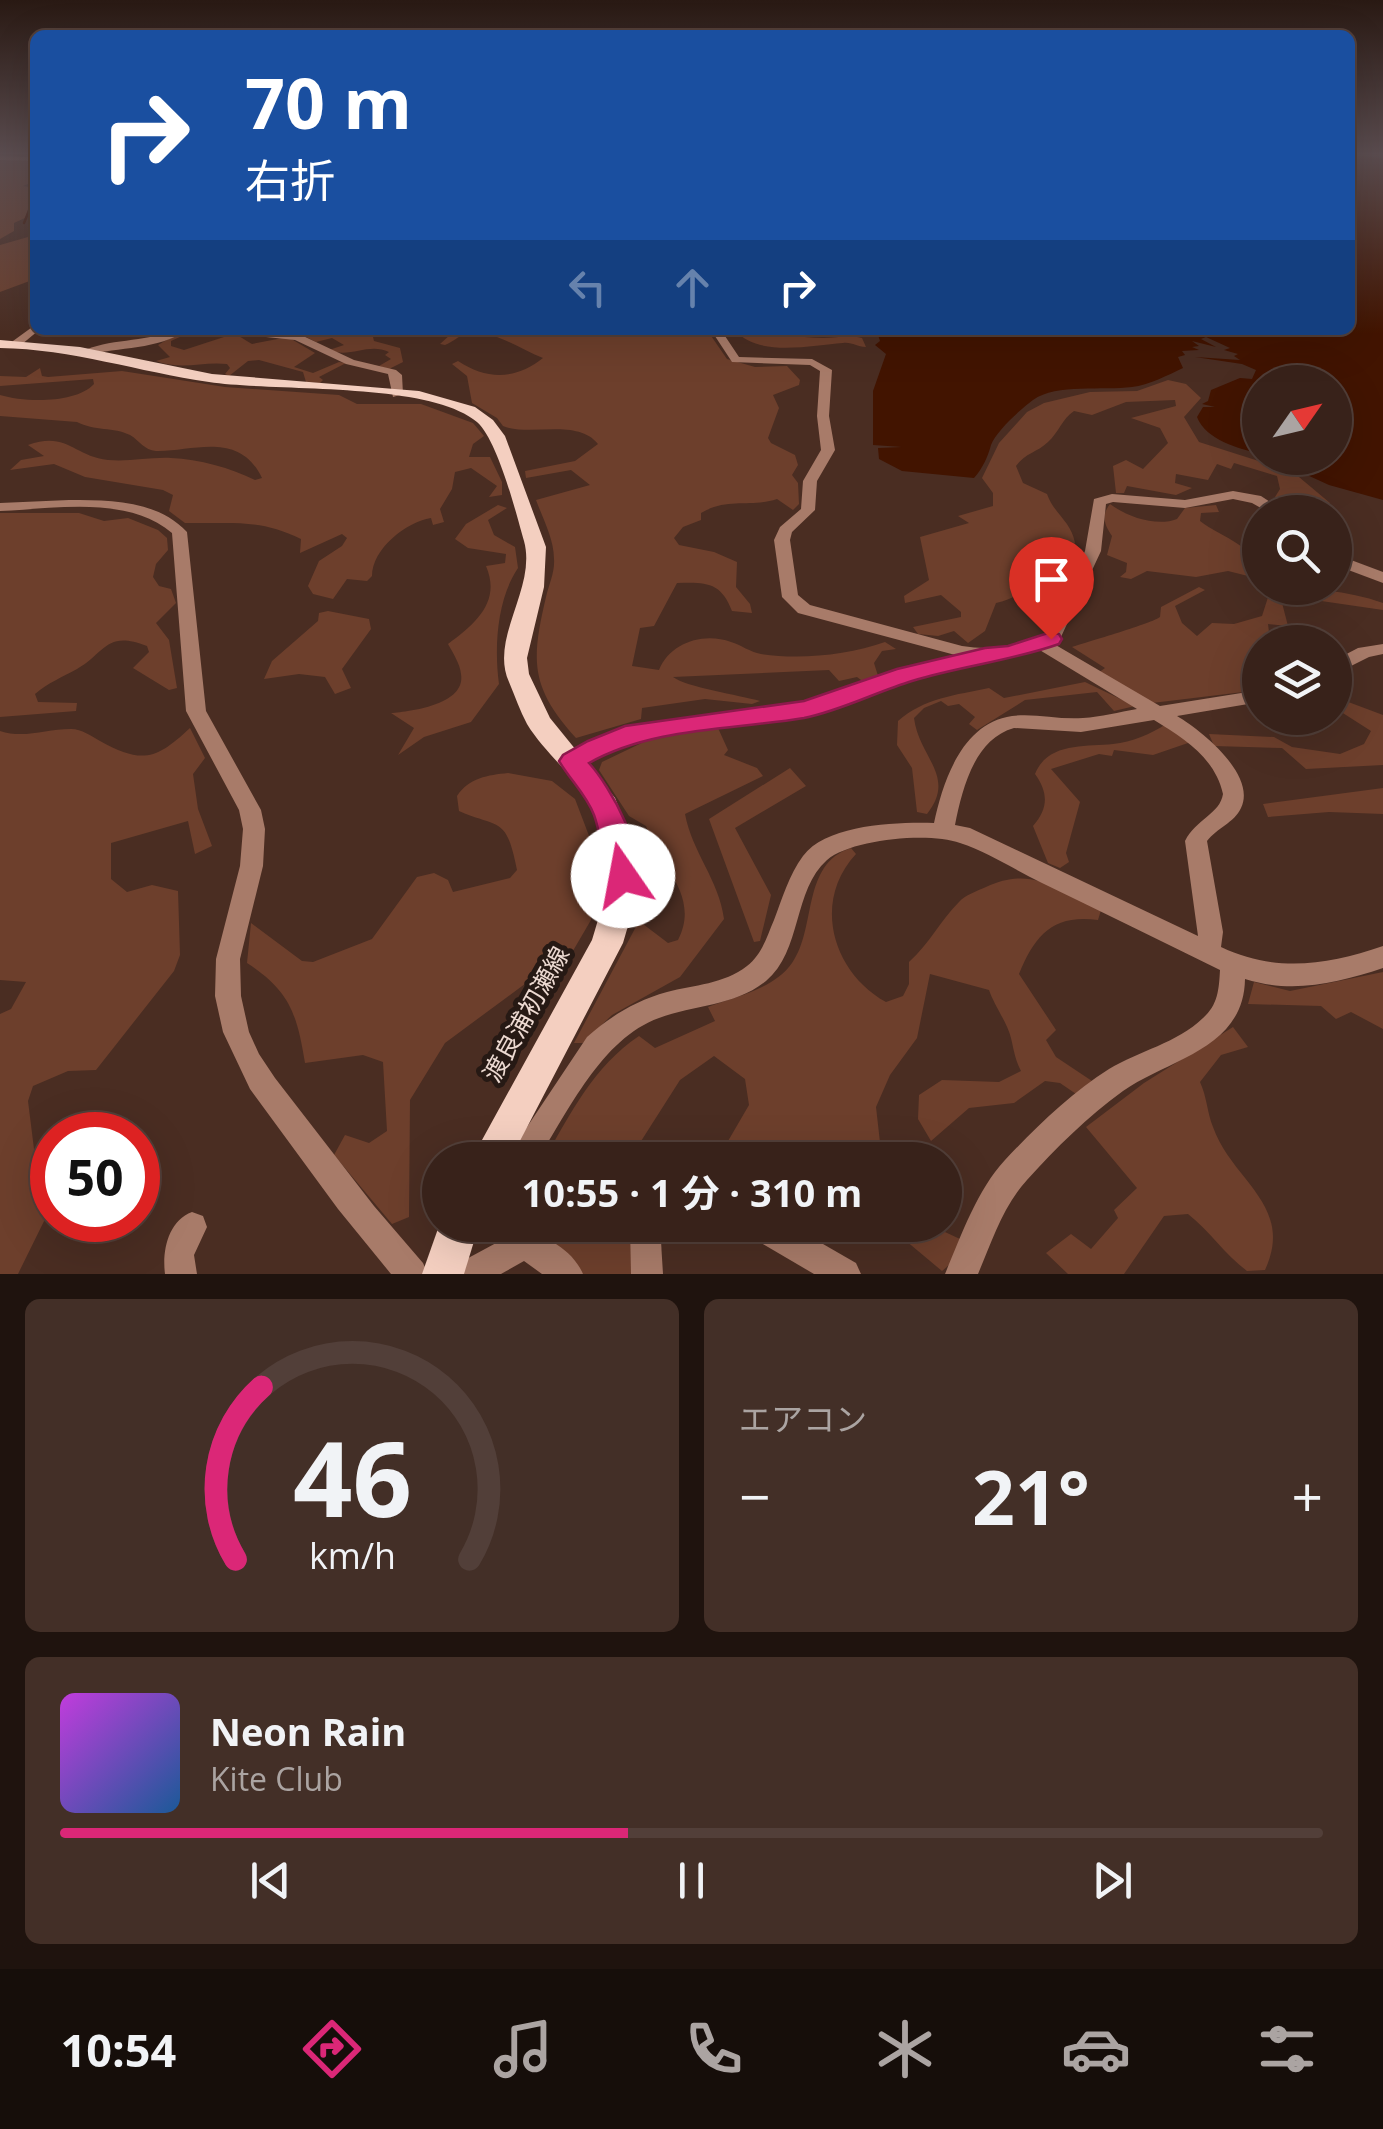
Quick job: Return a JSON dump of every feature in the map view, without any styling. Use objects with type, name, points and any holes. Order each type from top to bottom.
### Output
[{"type":"main road","name":"渡良浦初瀬線","points":[[0,344],[86,352],[217,378],[397,394],[460,406],[481,416],[497,436],[536,547],[533,587],[515,658],[517,674],[539,722],[592,784],[615,833],[623,876],[620,902],[599,959],[500,1142]]},
{"type":"main road","points":[[443,1274],[454,1242]]},
{"type":"street","points":[[17,343],[30,332]]},
{"type":"street","points":[[86,352],[158,342],[172,335]]},
{"type":"street","points":[[277,335],[297,337],[350,362],[392,372],[396,375],[397,394]]},
{"type":"street","points":[[719,335],[736,360],[812,362],[826,370],[822,416],[828,450],[810,482],[808,510],[785,530],[782,540],[790,597],[804,609],[852,624],[985,655]]},
{"type":"street","points":[[572,761],[625,734],[807,709],[906,675],[1040,644],[1055,633],[1064,604],[1093,552],[1099,502],[1112,498],[1185,504],[1242,497]]},
{"type":"street","points":[[0,507],[132,508],[166,519],[179,532],[196,711],[256,827],[252,868],[228,956],[228,1007],[246,1057],[263,1082],[412,1274]]},
{"type":"street","points":[[1352,566],[1383,578]]},
{"type":"street","points":[[962,1274],[989,1208],[1013,1173],[1119,1078],[1209,1032],[1223,1018],[1234,979],[1220,958],[1211,932],[1196,842],[1200,831],[1229,811],[1233,801],[1231,784],[1211,752],[1192,734],[1040,644]]},
{"type":"street","points":[[1352,659],[1364,652],[1383,650]]},
{"type":"street","points":[[943,831],[951,792],[976,743],[986,732],[1014,722],[1081,725],[1242,698]]},
{"type":"street","points":[[532,1142],[596,1046],[611,1032],[655,1007],[728,988],[756,974],[769,960],[810,862],[824,848],[840,840],[943,831],[980,841],[1220,958],[1295,979],[1315,978],[1383,958]]},
{"type":"street","points":[[181,1274],[178,1253],[192,1228]]},
{"type":"street","points":[[646,1242],[648,1274]]},
{"type":"street","points":[[790,1242],[846,1274]]},
{"type":"street","points":[[470,1274],[522,1246],[537,1248],[567,1274]]},
{"type":"shaded area","points":[[0,214],[26,214],[14,223],[14,231],[0,239]]},
{"type":"shaded area","points":[[1355,214],[1383,214],[1383,500],[1307,475],[1352,475],[1352,365],[1244,365],[1195,357],[1240,360],[1234,356],[1238,354],[1224,350],[1230,348],[1206,337],[1201,339],[1216,347],[1192,341],[1199,346],[1192,347],[1199,350],[1182,351],[1185,355],[1178,357],[1183,368],[1152,382],[1132,387],[1055,391],[1033,400],[998,433],[974,478],[902,471],[879,459],[878,448],[902,447],[873,445],[873,391],[886,354],[875,345],[880,341],[878,335],[1355,335]]},
{"type":"shaded area","points":[[30,236],[30,281],[0,292],[0,245]]},
{"type":"shaded area","points":[[175,335],[184,335],[171,341],[171,346],[184,350],[222,335],[237,335],[252,344],[288,337],[315,353],[294,367],[313,373],[346,363],[319,377],[323,380],[320,383],[306,382],[303,372],[259,360],[248,361],[229,376],[225,374],[230,368],[227,364],[175,365],[156,361],[170,357],[158,345]]},
{"type":"shaded area","points":[[302,335],[372,335],[374,341],[400,348],[403,362],[389,369],[379,366],[391,359],[385,355],[389,352],[381,349],[344,353],[329,350],[344,345],[332,338],[316,342]]},
{"type":"shaded area","points":[[450,335],[464,335],[445,345],[440,344]]},
{"type":"shaded area","points":[[488,335],[710,335],[727,359],[755,367],[787,366],[800,380],[799,385],[773,395],[779,408],[768,438],[795,455],[798,465],[792,475],[798,483],[799,504],[793,510],[777,499],[720,505],[701,513],[701,520],[683,527],[674,538],[679,545],[714,552],[737,562],[736,587],[750,604],[752,613],[732,611],[723,594],[711,586],[677,583],[654,626],[640,628],[632,666],[659,670],[679,647],[709,638],[776,656],[840,653],[885,642],[896,649],[882,651],[874,663],[879,679],[865,683],[857,677],[839,681],[829,670],[673,677],[760,701],[752,704],[705,699],[642,708],[641,719],[576,738],[550,703],[538,672],[538,639],[554,552],[536,500],[590,485],[571,470],[526,478],[525,471],[575,461],[598,444],[578,432],[503,426],[472,403],[467,376],[452,364],[458,361],[480,372],[501,375],[522,370],[543,358]]},
{"type":"shaded area","points":[[741,335],[847,336],[862,338],[866,347],[846,343],[771,347]]},
{"type":"shaded area","points":[[40,368],[42,376],[48,377],[122,371],[225,387],[339,395],[357,404],[421,404],[473,423],[484,436],[473,444],[469,457],[490,457],[502,482],[502,495],[489,497],[497,486],[471,468],[455,472],[452,489],[440,509],[444,522],[433,525],[431,518],[401,531],[384,547],[367,581],[347,579],[333,599],[313,594],[308,586],[319,561],[342,546],[347,538],[342,534],[300,553],[301,539],[271,528],[185,523],[169,511],[173,495],[163,490],[85,477],[54,464],[10,470],[21,460],[44,456],[28,445],[52,441],[96,458],[182,459],[215,465],[255,480],[262,478],[252,463],[228,449],[156,451],[130,435],[77,422],[0,416],[0,395],[50,400],[76,395],[94,384],[93,379],[0,386],[0,376],[26,377]]},
{"type":"shaded area","points":[[1240,378],[1242,449],[1208,432],[1197,417],[1203,407],[1215,407],[1202,404],[1208,401],[1211,390]]},
{"type":"shaded area","points":[[1168,380],[1186,384],[1201,398],[1184,417],[1199,442],[1242,456],[1242,465],[1234,463],[1231,469],[1217,464],[1208,480],[1176,474],[1175,483],[1192,488],[1176,495],[1127,486],[1124,493],[1116,493],[1113,466],[1126,460],[1143,469],[1168,443],[1160,428],[1131,418],[1176,406],[1175,400],[1126,402],[1092,415],[1074,411],[1048,442],[1016,466],[1023,483],[1047,494],[1075,543],[1030,587],[996,603],[985,631],[968,643],[954,631],[938,636],[918,634],[913,627],[961,617],[961,612],[941,595],[905,603],[904,596],[929,580],[920,537],[969,523],[958,516],[993,506],[993,493],[982,478],[999,443],[1027,412],[1044,403],[1090,392],[1137,391]]},
{"type":"shaded area","points":[[1274,475],[1297,475],[1320,495],[1276,495],[1280,489]]},
{"type":"shaded area","points":[[1110,504],[1133,517],[1160,522],[1177,519],[1185,508],[1216,505],[1219,512],[1201,513],[1200,521],[1242,547],[1242,574],[1228,571],[1196,577],[1147,571],[1131,579],[1120,577],[1126,572],[1127,563],[1107,555],[1112,536],[1105,524]]},
{"type":"shaded area","points":[[498,505],[507,508],[488,520],[494,535],[515,547],[518,568],[505,594],[499,624],[499,684],[471,722],[424,737],[398,755],[414,728],[391,713],[436,704],[447,699],[460,684],[459,666],[448,644],[484,610],[490,590],[486,566],[505,563],[506,554],[468,548],[455,539],[466,524]]},
{"type":"shaded area","points":[[0,513],[79,513],[104,521],[128,518],[158,530],[167,538],[168,550],[156,564],[153,577],[159,586],[171,589],[176,603],[156,623],[169,640],[177,688],[169,690],[133,668],[149,652],[147,646],[123,640],[108,645],[35,694],[38,702],[77,703],[76,711],[0,717]]},
{"type":"shaded area","points":[[1199,587],[1205,590],[1175,606],[1182,623],[1197,636],[1212,623],[1234,624],[1262,616],[1266,605],[1283,605],[1288,625],[1242,625],[1242,692],[1152,703],[1098,673],[1105,668],[1072,647],[1155,620],[1160,617],[1161,607]]},
{"type":"shaded area","points":[[1352,595],[1383,603],[1383,610],[1349,605],[1352,605]]},
{"type":"shaded area","points":[[328,611],[369,619],[371,629],[342,669],[351,688],[335,694],[325,677],[299,674],[264,679],[272,661],[318,621],[319,613]]},
{"type":"shaded area","points":[[1085,682],[1135,706],[1114,711],[1097,692],[1025,700],[977,730],[969,724],[975,717],[959,704],[948,706],[941,701],[924,708],[914,718],[934,767],[938,789],[927,814],[917,812],[912,768],[897,745],[898,721],[908,713],[930,702],[989,688],[1004,698]]},
{"type":"shaded area","points":[[1352,703],[1383,715],[1383,765],[1306,769],[1282,748],[1214,746],[1209,734],[1274,737],[1292,747],[1340,754],[1364,744],[1371,731],[1352,719]]},
{"type":"shaded area","points":[[1166,724],[1188,738],[1188,743],[1153,755],[1114,750],[1112,756],[1099,754],[1051,769],[1080,802],[1066,853],[1069,862],[1060,868],[1048,863],[1033,826],[1044,806],[1044,794],[1035,774],[1041,764],[1058,751],[1127,741]]},
{"type":"shaded area","points":[[190,728],[205,758],[193,774],[198,809],[212,846],[195,854],[188,821],[111,843],[111,879],[127,892],[152,885],[178,891],[180,955],[174,971],[96,1070],[68,1071],[33,1086],[28,1101],[30,1242],[34,1242],[18,1274],[0,1274],[0,1014],[11,1009],[26,982],[0,980],[0,731],[26,734],[75,729],[138,755],[168,747]]},
{"type":"shaded area","points":[[718,728],[728,750],[724,755],[757,768],[763,776],[685,814],[717,891],[724,919],[680,977],[612,1015],[583,1043],[574,1043],[639,921],[668,943],[678,940],[684,924],[685,909],[676,881],[646,826],[629,816],[599,770],[602,762],[652,738]]},
{"type":"shaded area","points":[[790,768],[806,786],[735,828],[771,895],[760,941],[754,942],[709,819]]},
{"type":"shaded area","points":[[508,773],[552,781],[575,799],[591,841],[591,920],[560,973],[545,969],[445,1043],[410,1100],[409,1217],[392,1224],[334,1155],[345,1135],[369,1143],[387,1131],[383,1062],[363,1055],[305,1063],[289,1005],[262,973],[247,963],[251,923],[302,961],[313,962],[372,939],[417,877],[434,873],[448,880],[453,892],[510,878],[517,870],[505,832],[459,811],[457,796],[473,781]]},
{"type":"shaded area","points":[[1383,788],[1383,814],[1329,812],[1268,817],[1263,804]]},
{"type":"shaded area","points":[[851,848],[856,854],[842,873],[835,893],[834,934],[852,973],[886,1002],[903,996],[909,984],[909,962],[959,902],[979,890],[1002,881],[1032,879],[1101,910],[1098,920],[1069,920],[1048,930],[1032,948],[1019,974],[1056,1030],[1046,1040],[1056,1057],[1095,1083],[1079,1096],[1060,1083],[1045,1081],[1014,1103],[969,1108],[931,1141],[918,1119],[919,1095],[942,1080],[999,1082],[1021,1071],[989,990],[930,974],[917,1038],[890,1075],[876,1107],[880,1142],[727,1142],[749,1105],[745,1079],[714,1056],[680,1080],[640,1142],[554,1142],[596,1076],[639,1036],[655,1048],[715,1021],[708,1007],[754,991],[784,972],[800,949],[817,882],[835,856]]},
{"type":"shaded area","points":[[1383,972],[1383,1029],[1351,1012],[1336,1019],[1321,1006],[1248,1004],[1254,982],[1290,991]]},
{"type":"shaded area","points":[[1233,1027],[1248,1047],[1221,1055],[1200,1082],[1222,1146],[1267,1210],[1272,1247],[1265,1270],[1247,1271],[1188,1214],[1164,1216],[1124,1274],[1068,1274],[1046,1253],[1071,1234],[1091,1249],[1118,1218],[1114,1210],[1137,1188],[1086,1127],[1144,1083]]},
{"type":"shaded area","points":[[548,1242],[636,1242],[637,1274],[580,1274]]},
{"type":"shaded area","points":[[907,1242],[959,1242],[956,1259],[942,1271]]},
{"type":"waterway","points":[[24,223],[27,214]]},
{"type":"route","points":[[623,876],[607,813],[592,784],[572,761],[625,734],[807,709],[906,675],[985,655],[1011,653],[1051,639]]}]
